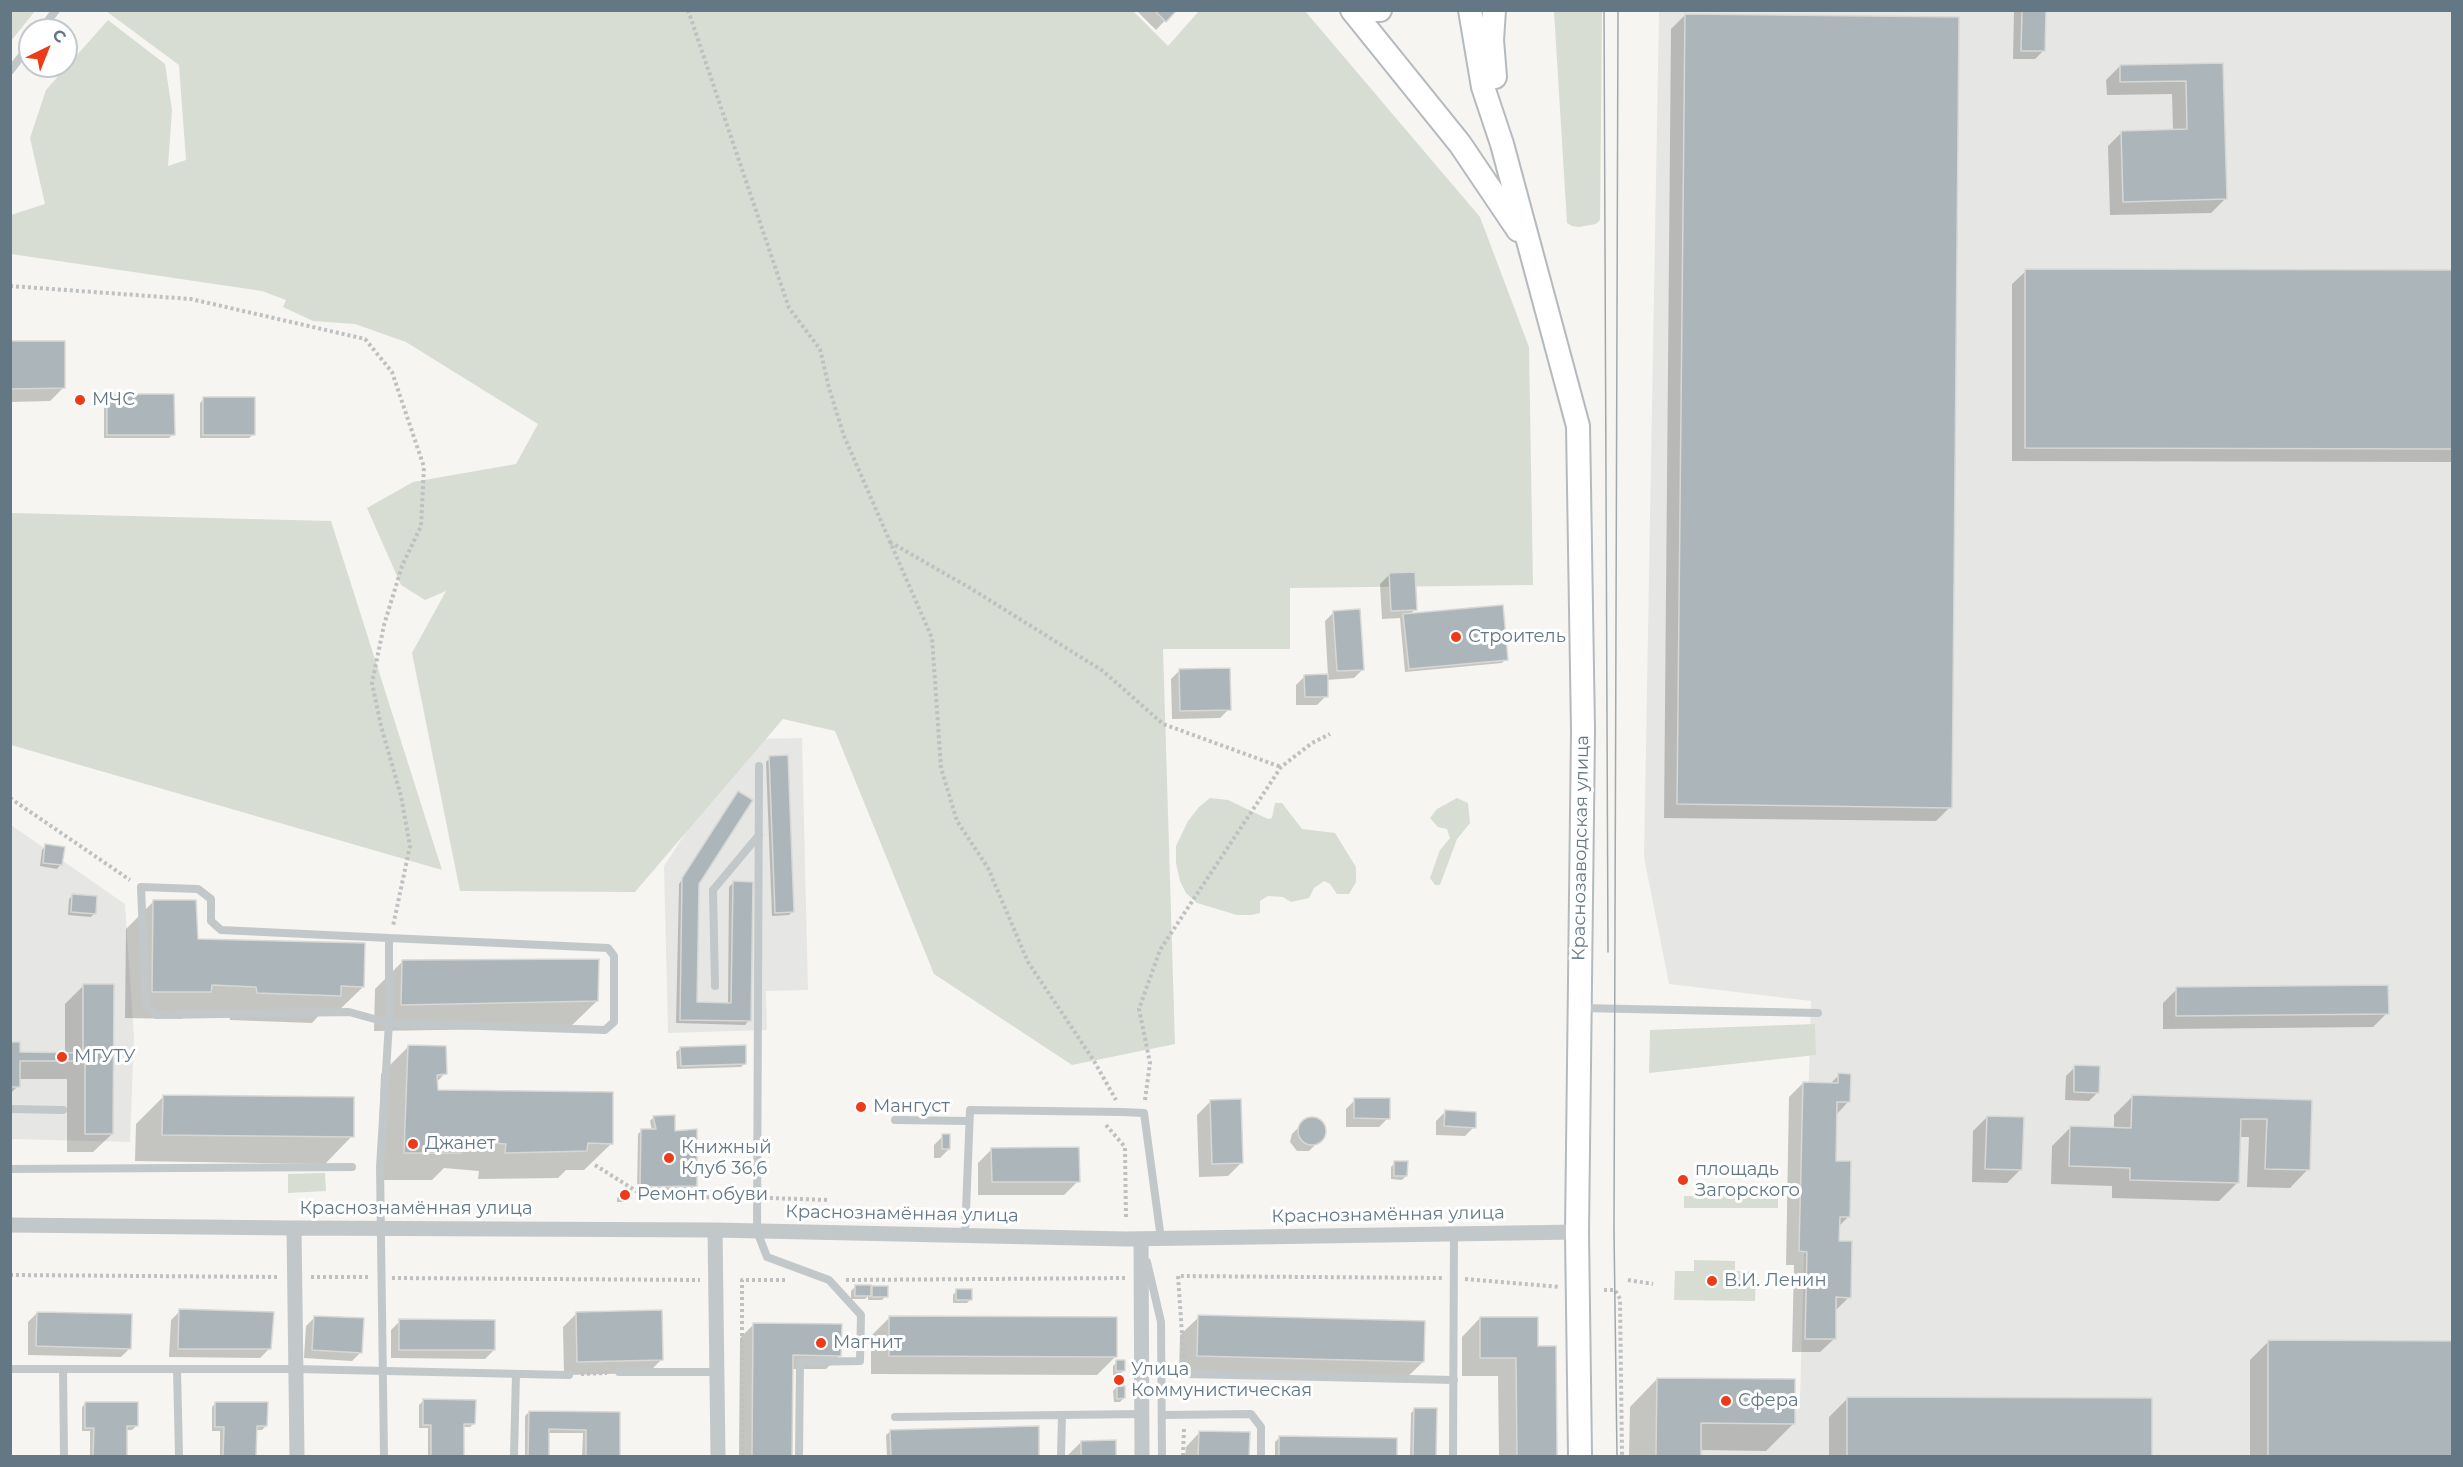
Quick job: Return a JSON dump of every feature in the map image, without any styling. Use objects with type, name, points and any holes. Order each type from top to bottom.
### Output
[{"type":"street","points":[[1352,10],[1460,144],[1529,246]]},
{"type":"street","points":[[1372,10],[1380,10]]},
{"type":"street","points":[[1470,10],[1483,87],[1502,144]]},
{"type":"street","points":[[1494,10],[1492,40],[1502,144]]},
{"type":"street","name":"Краснозаводская улица","points":[[1502,144],[1578,426],[1582,730],[1577,1232],[1580,1456]]},
{"type":"street","name":"Краснознамённая улица","points":[[10,1224],[715,1230],[1141,1239],[1577,1232]]},
{"type":"street","points":[[294,1228],[297,1456]]},
{"type":"street","points":[[715,1230],[718,1456]]},
{"type":"street","points":[[1141,1239],[1142,1456]]},
{"type":"lane","points":[[759,766],[757,1231],[767,1257],[829,1280],[861,1315],[860,1361],[800,1362],[799,1456]]},
{"type":"lane","points":[[715,986],[714,890],[759,835]]},
{"type":"lane","points":[[141,887],[198,889],[211,899],[211,921],[220,930],[608,948],[614,956],[614,1022],[605,1030],[389,1023],[349,1012],[156,1015],[146,1006],[141,887]]},
{"type":"lane","points":[[384,1456],[380,1167],[389,1023],[389,938]]},
{"type":"lane","points":[[1580,1008],[1818,1013]]},
{"type":"lane","points":[[10,1109],[63,1110]]},
{"type":"lane","points":[[965,1235],[970,1110],[1122,1112],[1144,1113],[1161,1239]]},
{"type":"lane","points":[[895,1120],[969,1121]]},
{"type":"lane","points":[[10,1169],[352,1167]]},
{"type":"lane","points":[[1454,1234],[1454,1456]]},
{"type":"lane","points":[[1141,1239],[1161,1322],[1162,1456]]},
{"type":"lane","points":[[10,1369],[296,1369],[569,1375]]},
{"type":"lane","points":[[63,1369],[64,1456]]},
{"type":"lane","points":[[177,1369],[178,1456]]},
{"type":"lane","points":[[619,1372],[717,1372]]},
{"type":"lane","points":[[514,1456],[516,1374]]},
{"type":"lane","points":[[1142,1374],[1454,1380]]},
{"type":"lane","points":[[895,1417],[1142,1414]]},
{"type":"lane","points":[[1162,1415],[1251,1414],[1261,1427],[1261,1456]]},
{"type":"lane","points":[[1062,1415],[1062,1456]]},
{"type":"path","points":[[688,10],[789,308],[820,349],[844,436],[932,638],[941,768],[957,821],[988,868],[1028,963],[1094,1060],[1122,1112]]},
{"type":"path","points":[[10,286],[191,299],[214,304],[365,339],[392,372],[424,467],[421,526],[402,566],[384,625],[372,683],[381,726],[402,796],[410,846],[397,914],[389,938]]},
{"type":"path","points":[[889,541],[970,588],[1103,671],[1163,724],[1281,767]]},
{"type":"path","points":[[1144,1113],[1150,1063],[1139,1009],[1160,950],[1281,767],[1312,743],[1330,734]]},
{"type":"path","points":[[10,798],[141,887]]},
{"type":"path","points":[[1095,1112],[1125,1147],[1126,1219]]},
{"type":"path","points":[[596,1165],[644,1196],[829,1200]]},
{"type":"path","points":[[10,1275],[702,1280]]},
{"type":"path","points":[[1178,1276],[1454,1278],[1563,1287]]},
{"type":"path","points":[[829,1280],[1127,1278]]},
{"type":"path","points":[[742,1456],[742,1280],[796,1280]]},
{"type":"path","points":[[1628,1280],[1653,1284]]},
{"type":"path","points":[[1604,1290],[1615,1290],[1620,1299],[1622,1456]]},
{"type":"path","points":[[569,1375],[619,1372]]},
{"type":"shaded area","points":[[1132,10],[1168,46],[1199,11],[1305,11],[1480,217],[1529,347],[1533,585],[1290,588],[1290,649],[1163,649],[1175,1044],[1072,1065],[934,974],[835,731],[783,719],[635,892],[460,891],[412,653],[446,591],[425,600],[401,585],[367,508],[413,482],[516,464],[538,424],[406,342],[355,324],[313,321],[283,307],[286,300],[262,291],[11,254],[11,215],[45,204],[30,138],[46,90],[57,78],[78,78],[78,54],[108,20],[165,64],[172,110],[168,166],[186,160],[179,65],[106,11]]},
{"type":"shaded area","points":[[10,11],[35,11],[29,18],[18,18],[18,32],[11,41]]},
{"type":"shaded area","points":[[1554,11],[1602,11],[1600,220],[1596,224],[1579,227],[1567,223]]},
{"type":"shaded area","points":[[1659,11],[2452,11],[2452,1456],[1662,1456],[1661,1404],[1800,1398],[1811,1001],[1669,984],[1644,857]]},
{"type":"shaded area","points":[[11,513],[331,521],[442,870],[11,745]]},
{"type":"shaded area","points":[[802,738],[808,990],[766,991],[767,1030],[668,1033],[664,866],[747,739]]},
{"type":"shaded area","points":[[1210,798],[1228,800],[1268,819],[1272,818],[1275,803],[1282,803],[1302,829],[1335,833],[1356,867],[1356,882],[1349,894],[1337,894],[1330,884],[1324,881],[1314,888],[1309,898],[1291,902],[1283,897],[1268,896],[1260,901],[1260,913],[1251,915],[1237,915],[1197,903],[1186,893],[1180,881],[1176,863],[1176,846],[1188,821]]},
{"type":"shaded area","points":[[1457,798],[1468,803],[1470,823],[1457,839],[1440,885],[1435,885],[1430,878],[1440,850],[1450,838],[1447,829],[1438,827],[1430,818],[1437,809]]},
{"type":"shaded area","points":[[11,825],[125,904],[134,1037],[130,1142],[11,1139]]},
{"type":"shaded area","points":[[1815,1024],[1816,1055],[1649,1073],[1650,1030]]},
{"type":"shaded area","points":[[325,1173],[326,1191],[288,1193],[288,1174]]},
{"type":"shaded area","points":[[1684,1196],[1778,1197],[1778,1208],[1684,1208]]},
{"type":"shaded area","points":[[1694,1260],[1735,1261],[1735,1271],[1756,1272],[1755,1301],[1674,1300],[1675,1271],[1694,1271]]},
{"type":"building","points":[[1154,10],[1177,10],[1166,22]]},
{"type":"building","points":[[2022,10],[2046,10],[2045,51],[2021,51]]},
{"type":"building","points":[[1685,14],[1959,17],[1952,808],[1677,804]]},
{"type":"building","points":[[2223,63],[2227,199],[2123,202],[2121,131],[2187,129],[2186,81],[2120,82],[2120,65]]},
{"type":"building","points":[[2025,269],[2452,270],[2452,449],[2025,448]]},
{"type":"building","points":[[10,341],[65,341],[65,388],[10,389]]},
{"type":"building","points":[[107,394],[174,394],[175,435],[107,435]]},
{"type":"building","points":[[203,397],[255,397],[255,435],[203,435]]},
{"type":"building","points":[[1415,572],[1417,610],[1391,611],[1389,573]]},
{"type":"building","name":"Строитель","points":[[1503,605],[1508,660],[1409,669],[1403,614]]},
{"type":"building","points":[[1360,609],[1364,670],[1337,671],[1333,611]]},
{"type":"building","points":[[1230,668],[1231,710],[1180,711],[1179,669]]},
{"type":"building","points":[[1328,674],[1328,697],[1305,697],[1304,675]]},
{"type":"building","points":[[788,755],[794,912],[775,913],[769,756]]},
{"type":"building","points":[[738,791],[753,800],[699,884],[697,1002],[731,1003],[733,881],[753,882],[751,1021],[680,1020],[682,878]]},
{"type":"building","points":[[45,844],[65,847],[62,865],[43,863]]},
{"type":"building","points":[[72,894],[97,896],[96,914],[71,912]]},
{"type":"building","points":[[153,900],[196,900],[198,939],[365,943],[364,987],[341,986],[341,996],[257,993],[256,987],[212,985],[211,992],[152,992]]},
{"type":"building","points":[[599,959],[598,1001],[401,1005],[402,960]]},
{"type":"building","name":"МГУТУ","points":[[83,984],[114,984],[113,1134],[85,1134],[85,1061],[20,1061],[20,1087],[10,1087],[10,1042],[20,1042],[20,1052],[83,1053]]},
{"type":"building","points":[[2388,985],[2389,1014],[2176,1016],[2176,987]]},
{"type":"building","points":[[408,1045],[446,1046],[447,1074],[437,1075],[438,1090],[613,1092],[613,1144],[588,1143],[587,1151],[505,1153],[506,1144],[460,1140],[461,1153],[404,1153]]},
{"type":"building","points":[[746,1045],[746,1064],[681,1066],[680,1047]]},
{"type":"building","points":[[2074,1065],[2100,1066],[2099,1093],[2074,1092]]},
{"type":"building","points":[[1838,1073],[1851,1074],[1850,1102],[1837,1102],[1836,1161],[1851,1161],[1850,1217],[1840,1217],[1839,1241],[1852,1241],[1851,1298],[1836,1297],[1836,1339],[1805,1339],[1807,1252],[1799,1251],[1803,1082],[1838,1083]]},
{"type":"building","points":[[163,1095],[354,1097],[354,1137],[162,1135]]},
{"type":"building","points":[[2132,1095],[2312,1100],[2310,1170],[2265,1169],[2267,1119],[2241,1119],[2239,1183],[2130,1180],[2130,1168],[2069,1166],[2070,1126],[2131,1128]]},
{"type":"building","points":[[1354,1098],[1390,1098],[1390,1119],[1354,1118]]},
{"type":"building","points":[[1241,1099],[1243,1163],[1212,1164],[1210,1100]]},
{"type":"building","points":[[1445,1110],[1476,1112],[1476,1128],[1444,1126]]},
{"type":"building","name":"Книжный Клуб 36,6","points":[[675,1115],[675,1131],[697,1129],[697,1186],[640,1187],[641,1129],[656,1129],[653,1116]]},
{"type":"building","points":[[1987,1116],[2024,1117],[2022,1170],[1985,1169]]},
{"type":"building","points":[[1312,1117],[1322,1121],[1326,1131],[1322,1141],[1312,1145],[1302,1141],[1298,1131],[1302,1121]]},
{"type":"building","points":[[942,1134],[950,1134],[950,1149],[942,1149]]},
{"type":"building","points":[[1079,1147],[1080,1182],[992,1182],[991,1148]]},
{"type":"building","points":[[1394,1161],[1408,1161],[1407,1176],[1394,1176]]},
{"type":"building","name":"Ремонт обуви","points":[[620,1192],[631,1192],[631,1198],[620,1199]]},
{"type":"building","points":[[855,1285],[871,1285],[871,1296],[855,1296]]},
{"type":"building","points":[[872,1286],[888,1286],[888,1297],[872,1297]]},
{"type":"building","points":[[956,1289],[972,1289],[972,1300],[956,1300]]},
{"type":"building","points":[[179,1309],[274,1312],[271,1349],[178,1349]]},
{"type":"building","points":[[662,1310],[663,1360],[577,1362],[576,1312]]},
{"type":"building","points":[[37,1312],[132,1314],[131,1349],[36,1346]]},
{"type":"building","points":[[1198,1315],[1425,1321],[1424,1362],[1197,1356]]},
{"type":"building","points":[[314,1316],[364,1318],[362,1353],[312,1350]]},
{"type":"building","points":[[889,1316],[1117,1317],[1117,1357],[889,1356]]},
{"type":"building","points":[[1480,1317],[1538,1317],[1538,1346],[1556,1346],[1557,1456],[1517,1456],[1516,1358],[1480,1358]]},
{"type":"building","points":[[399,1319],[495,1320],[495,1350],[399,1350]]},
{"type":"building","points":[[753,1323],[842,1324],[841,1356],[793,1355],[792,1456],[752,1456]]},
{"type":"building","points":[[2268,1340],[2452,1341],[2452,1456],[2268,1456]]},
{"type":"building","points":[[1116,1360],[1125,1360],[1125,1371],[1116,1371]]},
{"type":"building","name":"Сфера","points":[[1657,1378],[1795,1379],[1795,1424],[1701,1423],[1701,1456],[1656,1456]]},
{"type":"building","points":[[1117,1386],[1125,1386],[1125,1398],[1117,1399]]},
{"type":"building","points":[[1847,1397],[2152,1398],[2152,1456],[1847,1456]]},
{"type":"building","points":[[423,1399],[476,1400],[475,1424],[464,1424],[464,1456],[431,1456],[431,1425],[423,1425]]},
{"type":"building","points":[[85,1402],[138,1402],[138,1426],[127,1426],[127,1456],[93,1456],[94,1428],[85,1428]]},
{"type":"building","points":[[215,1402],[268,1402],[267,1426],[257,1426],[256,1456],[223,1456],[224,1427],[215,1427]]},
{"type":"building","points":[[1414,1408],[1437,1408],[1436,1456],[1413,1456]]},
{"type":"building","points":[[529,1411],[620,1412],[620,1456],[586,1456],[586,1430],[549,1429],[549,1456],[528,1456]]},
{"type":"building","points":[[1039,1426],[1039,1456],[891,1456],[890,1430]]},
{"type":"building","points":[[1199,1431],[1250,1432],[1249,1456],[1198,1456]]},
{"type":"building","points":[[1279,1436],[1397,1438],[1397,1456],[1279,1456]]},
{"type":"building","points":[[1116,1440],[1116,1456],[1081,1456],[1081,1441]]},
{"type":"tram line","points":[[1604,10],[1608,952]]},
{"type":"tram line","points":[[1617,1456],[1614,1231],[1618,10]]},
{"type":"place","name":"МЧС","points":[[80,400]]},
{"type":"place","name":"Строитель","points":[[1456,637]]},
{"type":"place","name":"МГУТУ","points":[[62,1057]]},
{"type":"place","name":"Мангуст","points":[[861,1107]]},
{"type":"place","name":"Джанет","points":[[413,1144]]},
{"type":"place","name":"Книжный Клуб 36,6","points":[[669,1158]]},
{"type":"place","name":"площадь Загорского","points":[[1683,1180]]},
{"type":"place","name":"Ремонт обуви","points":[[625,1195]]},
{"type":"place","name":"В.И. Ленин","points":[[1712,1281]]},
{"type":"place","name":"Магнит","points":[[821,1343]]},
{"type":"place","name":"Улица Коммунистическая","points":[[1119,1380]]},
{"type":"place","name":"Сфера","points":[[1726,1401]]}]
